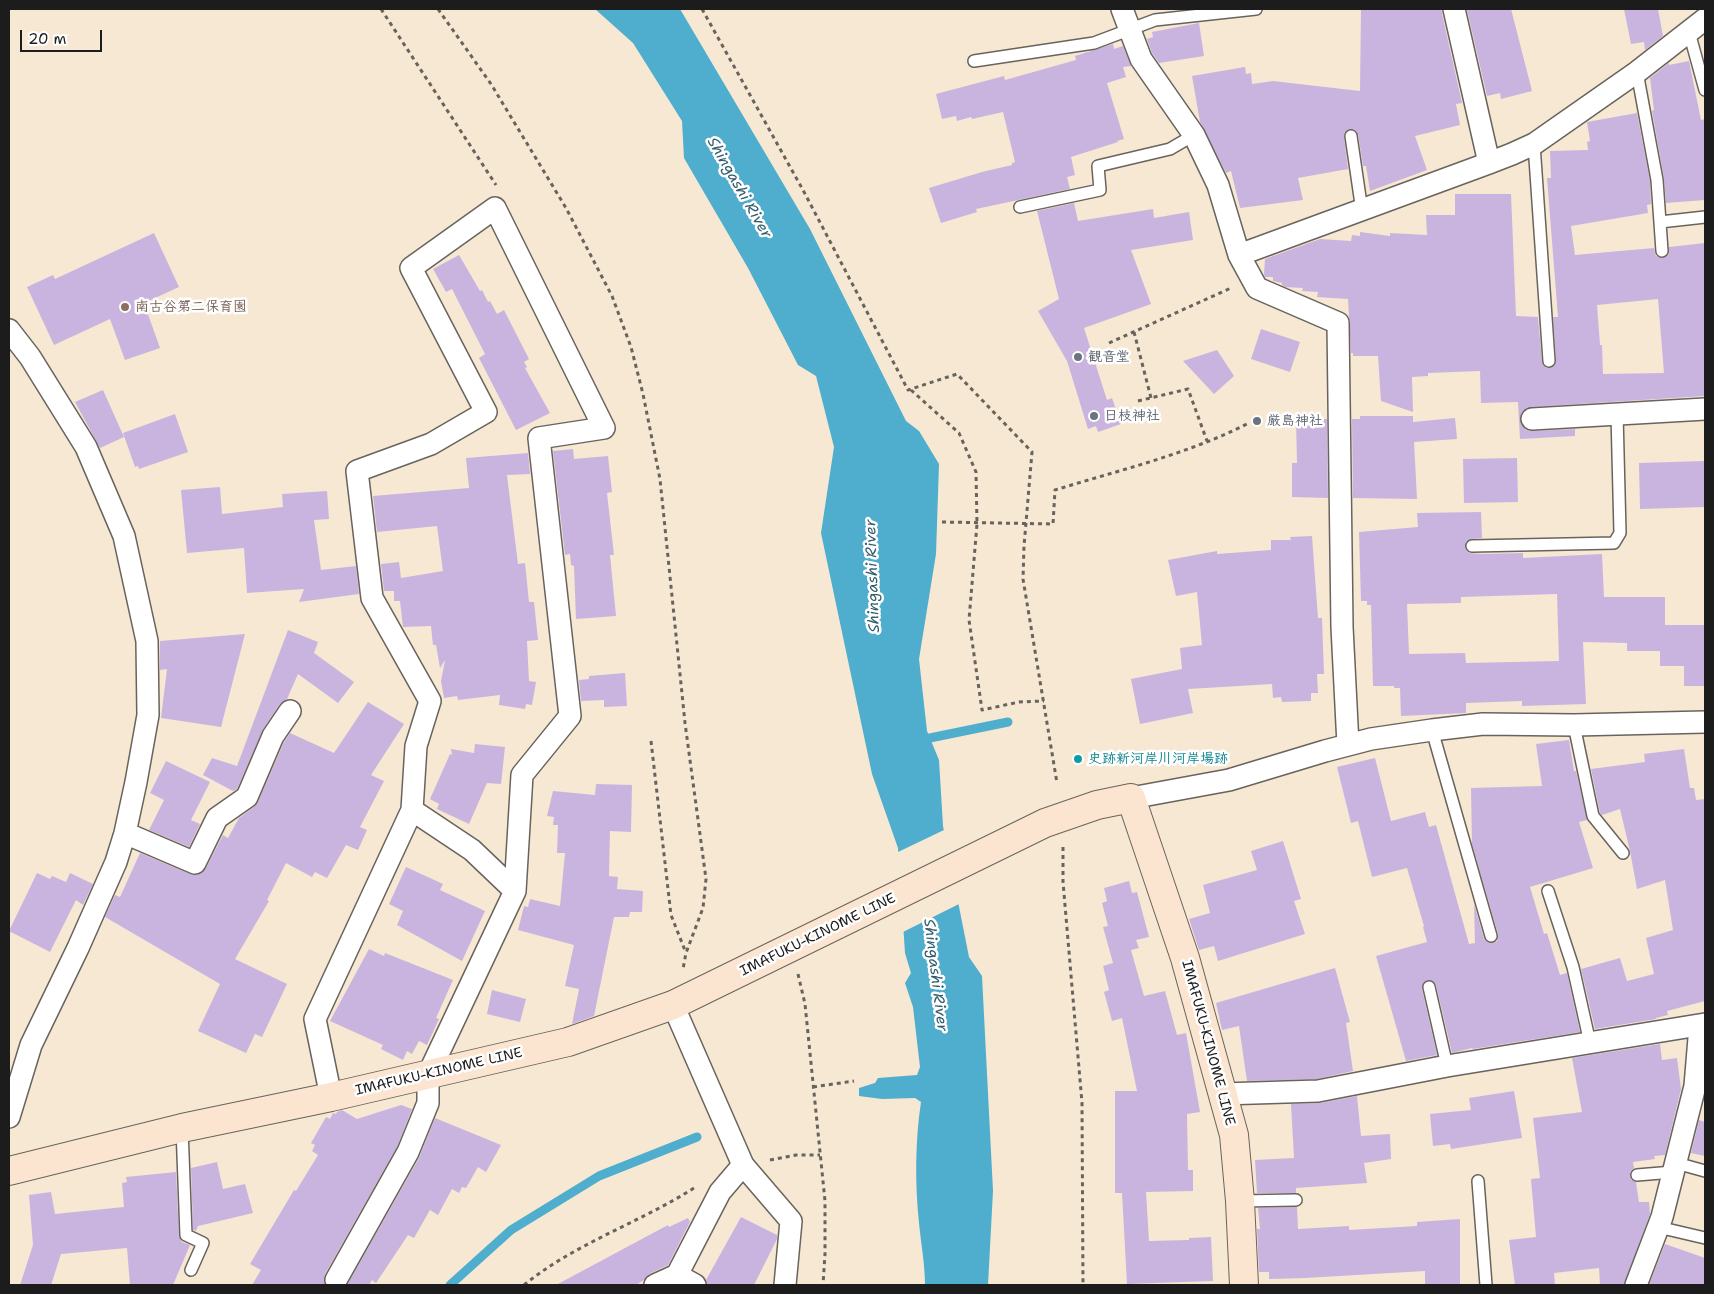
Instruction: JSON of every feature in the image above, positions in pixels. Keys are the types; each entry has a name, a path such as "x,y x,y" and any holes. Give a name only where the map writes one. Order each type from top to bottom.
{"main road":[{"name":"IMAFUKU-KINOME LINE","path":"9,1171 182,1128 331,1098 568,1042 673,1005 1045,823 1097,805 1132,798 1185,958 1234,1135 1240,1201 1244,1285"}],"street":[{"path":"1122,9 1141,59 1194,135 1218,185 1240,256 1257,288 1338,323 1342,627 1348,745"},
{"path":"1454,9 1489,163"},
{"path":"1240,256 1489,163 1534,144 1637,72 1700,20"},
{"path":"331,1098 315,1019 412,810 416,746 430,701 372,598 358,471 431,444 486,412 411,268 495,208 604,428 539,438 570,716 522,775 515,891 428,1075 428,1103 408,1152 336,1280"},
{"path":"9,330 30,357 86,447 124,536 147,641 148,715 125,833 116,862 78,948 31,1045 9,1117"},
{"path":"1532,419 1705,409"},
{"path":"125,833 194,863 217,818 247,798 273,736 290,711"},
{"path":"1132,798 1229,780 1348,745 1432,730 1483,724 1705,723"},
{"path":"412,810 472,850 515,891"},
{"path":"673,1005 743,1165 791,1221 785,1285"},
{"path":"1222,1094 1318,1091 1447,1066 1703,1025 1696,1086 1658,1227 1636,1285"},
{"path":"655,1285 686,1280 720,1192 743,1165"}],"lane":[{"path":"974,61 1094,43 1155,20 1256,9"},
{"path":"1700,20 1705,90"},
{"path":"1637,72 1657,180 1662,251"},
{"path":"1020,207 1100,190 1098,166 1170,150 1194,135"},
{"path":"1351,136 1362,211"},
{"path":"1534,144 1549,361"},
{"path":"1660,222 1705,217"},
{"path":"1472,546 1614,543 1620,533 1617,414"},
{"path":"1574,725 1592,816 1623,853"},
{"path":"1432,730 1491,936"},
{"path":"1548,891 1573,967 1590,1043"},
{"path":"1429,987 1447,1066"},
{"path":"182,1128 186,1236 203,1242 191,1270"},
{"path":"1637,1175 1674,1167 1705,1171"},
{"path":"1478,1181 1486,1285"},
{"path":"1240,1201 1296,1200"},
{"path":"1658,1227 1705,1238"}],"path":[{"path":"381,9 496,184 495,208"},
{"path":"438,9 491,84 566,208 612,296 631,348 643,394 660,478 685,723 706,879 703,908 686,954 671,915 651,741"},
{"path":"702,9 812,207 908,390 911,390 959,433 976,472 977,524 968,620 982,710 1019,702 1044,701"},
{"path":"1109,343 1252,279"},
{"path":"1134,332 1151,398"},
{"path":"911,390 957,374 1032,452 1023,579 1057,783"},
{"path":"1138,401 1188,389 1207,440"},
{"path":"942,522 1053,524 1055,490 1169,456 1249,423"},
{"path":"1063,848 1063,882 1082,1104 1083,1285"},
{"path":"798,974 804,1004 814,1087 825,1201 823,1285"},
{"path":"814,1087 854,1081"},
{"path":"768,1160 796,1155 820,1155"},
{"path":"524,1285 543,1269 671,1202 714,1175 729,1182"}],"water":[{"name":"Shingashi River","path":"595,9 680,9 810,229 906,421 919,431 939,464 936,554 919,659 927,731 939,760 943,826 969,957 982,976 993,1191 988,1285 925,1285 916,1178 921,1102 915,1098 882,1099 859,1096 859,1088 875,1083 878,1078 917,1075 920,1067 913,1007 905,983 911,973 905,953 898,848 872,774 821,533 834,447 816,376 798,365 748,268 684,158 682,121 633,43"}],"pier":[{"path":"946,829 961,903 901,933 896,853"}],"building":[{"path":"1361,9 1441,9 1462,103 1456,104 1460,125 1415,136 1427,170 1370,191 1366,166 1363,166 1358,134 1354,129 1349,129 1344,133 1348,169 1298,178 1303,200 1240,208 1231,171 1226,173 1200,122 1192,76 1245,67 1246,74 1251,73 1252,84 1273,81 1360,91"},
{"path":"1511,9 1532,91 1501,99 1500,93 1487,96 1467,10"},
{"path":"1624,9 1658,9 1663,36 1645,50 1644,42 1631,44"},
{"path":"1199,23 1204,56 1159,63 1152,53 1147,39 1153,37 1152,32"},
{"path":"1113,44 1114,49 1123,46 1131,66 1123,67 1126,77 1107,83 1124,139 1071,157 1075,175 1067,177 1070,189 976,209 977,212 941,223 929,188 1012,165 1015,162 1003,112 957,121 956,116 942,119 936,94 1004,76 1005,80 1076,60 1075,56"},
{"path":"1689,61 1701,120 1705,119 1705,200 1666,203 1664,179 1652,111 1654,110 1650,78 1669,63 1669,65"},
{"path":"1637,113 1650,181 1651,204 1647,205 1648,213 1571,226 1575,255 1654,248 1656,256 1663,258 1668,255 1669,247 1705,243 1705,396 1531,407 1525,409 1521,414 1521,425 1526,430 1575,429 1575,436 1520,439 1518,402 1481,403 1480,371 1428,373 1428,376 1412,377 1413,412 1381,401 1378,356 1353,356 1353,353 1351,353 1348,299 1317,297 1318,292 1302,291 1303,288 1285,287 1282,283 1273,281 1273,277 1265,277 1265,259 1320,239 1351,241 1352,235 1360,236 1360,232 1390,236 1390,233 1427,235 1426,215 1455,215 1455,194 1511,194 1516,316 1538,317 1542,362 1546,368 1553,367 1556,360 1553,317 1558,317 1547,178 1551,178 1550,151 1588,150 1587,142 1590,141 1587,122","holes":["1658,299 1664,373 1603,374 1602,345 1600,345 1597,305"]},
{"path":"1074,203 1078,221 1153,209 1154,218 1189,212 1193,240 1131,250 1151,304 1084,328 1107,400 1112,398 1121,424 1098,432 1096,426 1088,429 1067,361 1038,311 1059,299 1037,211"},
{"path":"154,233 179,287 144,303 160,348 125,360 110,319 54,345 27,287 53,275 55,279"},
{"path":"459,255 480,291 482,290 497,314 504,310 529,359 524,362 527,367 525,368 550,413 516,430 479,358 485,354 452,289 446,292 433,269"},
{"path":"1261,329 1300,342 1290,372 1251,359"},
{"path":"1217,350 1234,376 1214,394 1183,361"},
{"path":"103,390 124,437 100,448 75,402"},
{"path":"175,414 188,452 139,469 138,466 135,467 123,433"},
{"path":"1360,416 1413,416 1413,422 1455,418 1457,439 1414,442 1417,499 1353,498 1352,419 1360,419"},
{"path":"1296,419 1327,419 1328,498 1292,497 1292,463 1297,463"},
{"path":"573,449 574,459 608,456 612,492 607,493 614,555 610,555 616,616 576,619 574,566 571,565 570,554 565,555 553,451"},
{"path":"528,453 530,474 507,475 518,564 525,563 529,602 534,602 538,640 527,641 529,681 536,682 532,705 526,704 525,709 499,705 500,695 458,700 457,696 444,698 441,681 445,660 440,668 436,645 433,645 431,626 403,627 400,601 394,601 394,591 384,591 381,564 399,562 401,578 443,571 437,526 377,532 373,496 469,488 466,458"},
{"path":"1517,458 1518,502 1464,503 1463,459"},
{"path":"1705,461 1705,507 1640,509 1639,463"},
{"path":"220,487 222,514 283,507 282,494 327,491 329,519 314,520 321,570 356,566 359,594 299,602 304,589 247,593 244,548 187,553 181,490"},
{"path":"1481,512 1482,538 1471,539 1466,542 1465,549 1469,553 1523,553 1523,558 1602,554 1604,597 1665,597 1665,625 1705,625 1705,686 1684,686 1684,666 1660,666 1660,651 1627,651 1627,643 1583,642 1586,704 1522,706 1522,701 1466,703 1466,713 1401,716 1400,688 1394,688 1394,686 1373,686 1371,605 1367,605 1367,601 1361,601 1359,532 1418,527 1417,513","holes":["1557,594 1559,661 1466,663 1465,653 1409,654 1407,604 1461,603 1461,597"]},
{"path":"1312,536 1318,618 1322,618 1324,674 1317,674 1318,693 1311,693 1311,701 1282,702 1281,697 1273,698 1272,684 1188,689 1193,713 1140,724 1131,679 1182,669 1180,648 1202,645 1197,592 1176,596 1168,560 1217,551 1217,554 1271,550 1271,540 1291,540 1290,537"},
{"path":"288,630 318,642 314,653 354,682 338,703 298,674 287,699 280,704 263,729 237,789 233,791 203,775 212,758 237,766"},
{"path":"245,634 221,727 161,718 167,669 160,670 160,641"},
{"path":"625,673 627,706 604,707 604,700 581,701 579,680 589,679 589,676"},
{"path":"368,702 404,724 371,775 384,781 360,827 367,830 358,850 346,845 327,878 315,872 312,877 286,863 267,900 269,901 235,959 287,984 262,1037 255,1034 246,1053 198,1031 220,984 105,917 115,895 120,897 140,853 190,874 202,873 223,835 228,838 239,818 258,802 284,742 290,733 334,753"},
{"path":"1569,740 1574,771 1576,771 1587,820 1579,822 1593,868 1530,887 1544,934 1547,933 1560,975 1567,973 1580,1032 1472,1048 1452,1053 1436,985 1428,980 1424,982 1422,989 1437,1055 1406,1061 1376,956 1427,942 1424,926 1407,868 1372,877 1358,821 1351,823 1337,767 1375,758 1391,821 1425,812 1429,827 1436,825 1469,944 1475,943 1474,904 1484,939 1489,943 1493,943 1497,941 1498,934 1472,844 1471,788 1542,786 1536,744"},
{"path":"475,744 505,747 501,784 487,783 469,824 437,809 439,804 430,799 450,754 452,755 451,749 474,753"},
{"path":"1684,749 1690,788 1694,788 1696,800 1705,799 1705,1001 1667,1011 1668,1015 1656,1019 1595,1029 1581,969 1620,958 1627,981 1654,974 1646,938 1673,930 1665,880 1637,889 1620,809 1602,815 1600,813 1591,769 1645,762 1644,754"},
{"path":"166,761 210,782 191,820 200,824 189,847 149,830 164,800 150,793"},
{"path":"596,784 632,785 631,832 610,831 609,876 618,877 617,889 643,891 642,912 630,912 629,917 614,917 594,1016 572,1024 579,989 565,986 574,945 518,930 524,906 528,907 530,899 560,906 565,853 557,853 558,825 553,825 554,817 547,816 553,791 595,795"},
{"path":"1283,841 1301,899 1294,901 1305,934 1218,961 1214,946 1199,950 1189,919 1210,913 1203,885 1257,870 1251,851"},
{"path":"406,867 443,884 440,890 485,911 462,961 397,925 403,911 389,904"},
{"path":"37,873 50,879 52,876 66,882 70,873 93,884 83,905 76,900 50,952 9,931"},
{"path":"1129,881 1132,893 1137,892 1149,937 1136,940 1139,948 1131,950 1144,996 1165,991 1177,1035 1186,1033 1200,1112 1187,1114 1188,1170 1193,1170 1193,1191 1146,1192 1149,1241 1189,1240 1189,1238 1211,1237 1213,1281 1127,1284 1122,1193 1115,1193 1115,1091 1137,1091 1122,1018 1112,1021 1104,992 1109,990 1103,966 1113,963 1103,927 1108,926 1102,903 1107,901 1104,888"},
{"path":"369,949 384,956 385,953 453,980 436,1018 439,1019 427,1045 419,1041 412,1054 407,1051 403,1060 381,1049 383,1045 330,1021"},
{"path":"1335,968 1350,1022 1346,1023 1353,1071 1317,1079 1247,1081 1239,1026 1222,1030 1216,1003"},
{"path":"492,990 526,999 520,1022 487,1014"},
{"path":"1660,1044 1662,1060 1677,1058 1681,1089 1665,1155 1654,1156 1655,1159 1633,1162 1634,1168 1630,1172 1631,1179 1636,1182 1639,1202 1649,1202 1650,1214 1624,1285 1600,1285 1599,1268 1554,1273 1555,1285 1515,1285 1509,1240 1536,1237 1531,1179 1540,1178 1533,1118 1582,1112 1572,1058"},
{"path":"1514,1091 1522,1138 1451,1149 1450,1144 1433,1146 1430,1114 1471,1110 1469,1098"},
{"path":"1357,1096 1361,1136 1390,1134 1391,1159 1364,1163 1367,1183 1296,1188 1296,1193 1257,1193 1255,1160 1294,1158 1291,1104 1320,1103"},
{"path":"401,1105 412,1109 397,1147 325,1274 325,1285 252,1285 261,1270 250,1264 294,1190 296,1191 318,1155 312,1151 315,1145 311,1143 326,1117 330,1119 333,1113 336,1114 342,1110 357,1119"},
{"path":"435,1118 501,1145 486,1172 478,1167 466,1188 462,1187 459,1193 452,1189 438,1215 430,1210 414,1238 408,1235 376,1283 372,1280 369,1285 347,1285 419,1158"},
{"path":"1699,1120 1705,1122 1705,1156 1691,1153"},
{"path":"217,1162 223,1189 245,1184 253,1213 198,1226 196,1231 193,1230 191,1168"},
{"path":"176,1172 179,1236 182,1242 190,1245 173,1285 130,1285 127,1248 61,1254 51,1285 20,1285 33,1245 29,1195 51,1192 55,1214 124,1207 122,1183 127,1182 126,1177"},
{"path":"1297,1207 1298,1229 1349,1226 1349,1230 1417,1226 1417,1222 1460,1219 1460,1285 1425,1285 1425,1271 1269,1279 1269,1272 1259,1272 1257,1229 1260,1229 1258,1208"},
{"path":"741,1217 777,1235 777,1239 754,1285 707,1285 706,1280"},
{"path":"688,1218 690,1222 668,1265 649,1274 636,1285 556,1285 668,1225 669,1227"},
{"path":"1665,1244 1705,1258 1705,1285 1649,1285"}],"waterway":[{"path":"920,740 1008,722"},
{"path":"450,1285 511,1230 599,1176 697,1137"}],"place":[{"name":"南古谷第二保育園","path":"125,307"},
{"name":"観音堂","path":"1078,357"},
{"name":"日枝神社","path":"1094,416"},
{"name":"厳島神社","path":"1257,421"},
{"name":"史跡新河岸川河岸場跡","path":"1078,759"}]}
